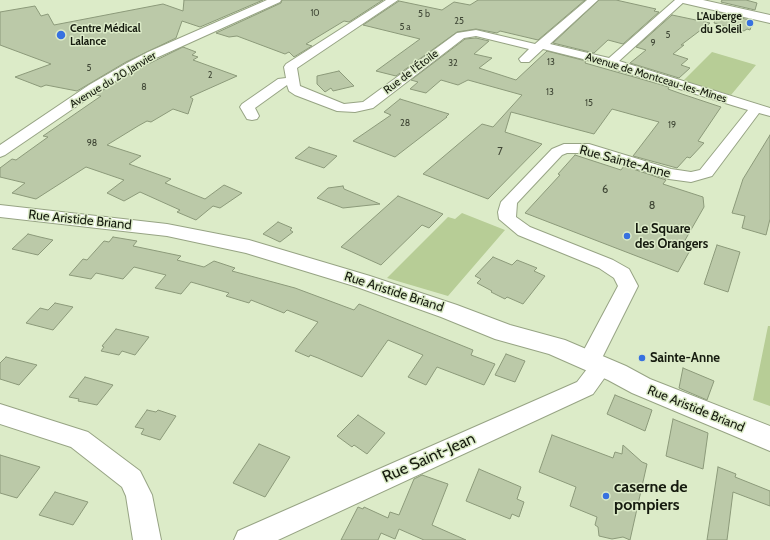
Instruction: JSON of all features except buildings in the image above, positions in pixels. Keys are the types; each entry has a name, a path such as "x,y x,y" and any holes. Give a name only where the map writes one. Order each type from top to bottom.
{"main road":[{"path":"687,0 770,19"},
{"name":"Rue Aristide Briand","path":"0,211 167,230 249,247 362,281 449,311 504,333 556,347 595,363 641,386 770,439"}],"street":[{"name":"Avenue du 20 Janvier","path":"0,152 94,88 131,66 152,55 276,0"},
{"path":"252,116 247,107 283,82 292,80 290,67 393,0"},
{"path":"525,59 593,0"},
{"path":"611,62 681,0"},
{"name":"Rue de l'Étoile","path":"292,80 294,88 300,92 342,108 355,108 368,105 461,35 476,33 540,47"},
{"name":"Avenue de Montceau-les-Mines","path":"540,47 611,62 618,66 763,110"},
{"name":"Rue Sainte-Anne","path":"595,363 628,286 622,274 606,264 524,231 508,219 507,212 509,202 557,152 564,149 588,149 669,174 691,177 706,173 763,110"},
{"name":"Rue Saint-Jean","path":"248,540 585,388 595,363"},
{"path":"0,414 79,439 131,479 139,495 147,540"}],"green space":[{"path":"712,52 756,65 731,95 683,81"},
{"path":"462,213 505,230 448,296 387,278 448,217 455,219"},
{"path":"768,326 770,326 770,406 753,400"}],"place":[{"name":"L'Auberge du Soleil","path":"750,23"},
{"name":"Centre Médical Lalance","path":"61,35"},
{"name":"Le Square des Orangers","path":"627,236"},
{"name":"Sainte-Anne","path":"642,358"},
{"name":"caserne de pompiers","path":"606,496"}]}
